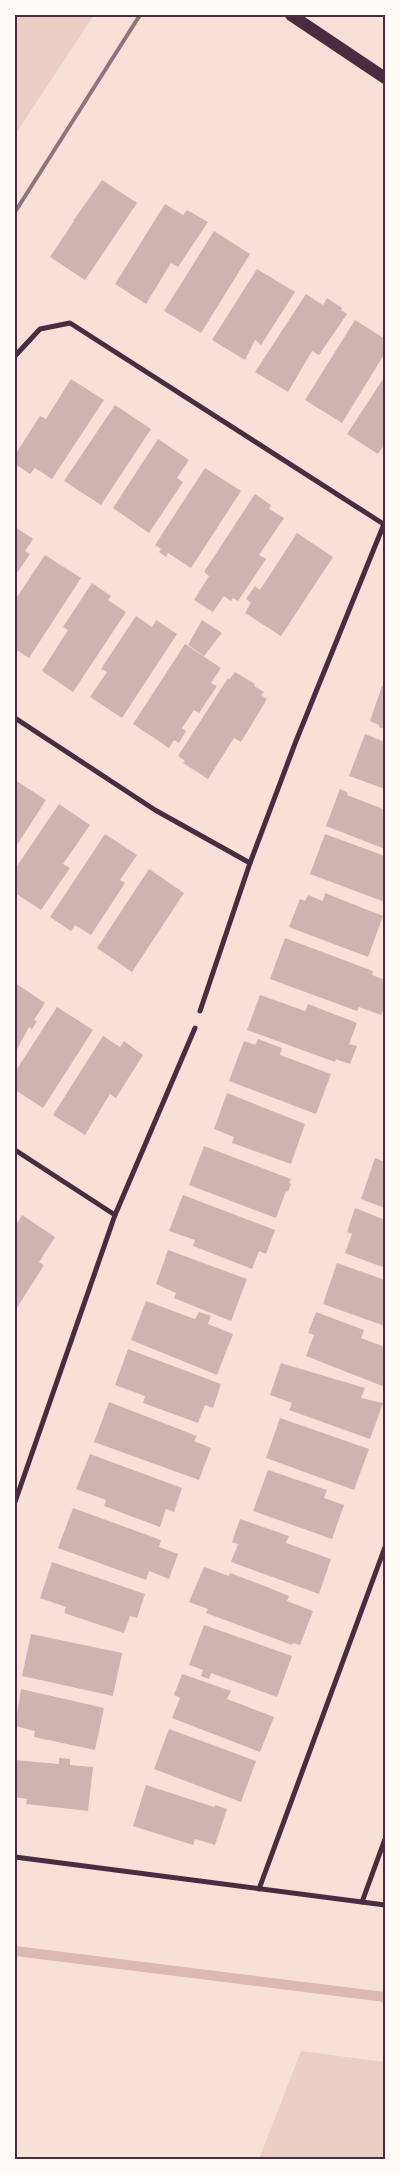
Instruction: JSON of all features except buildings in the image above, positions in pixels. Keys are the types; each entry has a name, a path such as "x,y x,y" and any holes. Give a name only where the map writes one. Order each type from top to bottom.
{"main road":[{"path":"291,15 385,78"}],"street":[{"path":"15,356 40,329 70,323 384,524 296,741 250,863 200,1011"},
{"path":"15,718 155,810 250,863"},
{"path":"15,1502 115,1215 195,1028"},
{"path":"15,1150 115,1215"},
{"path":"259,1889 385,1547"},
{"path":"362,1902 385,1839"},
{"path":"15,1857 385,1904"}],"shaded area":[{"path":"15,15 94,15 15,135"},
{"path":"301,2051 385,2062 385,2159 259,2159"}],"waterway":[{"path":"15,1951 385,1997"}],"railway":[{"path":"15,212 140,15"}]}
